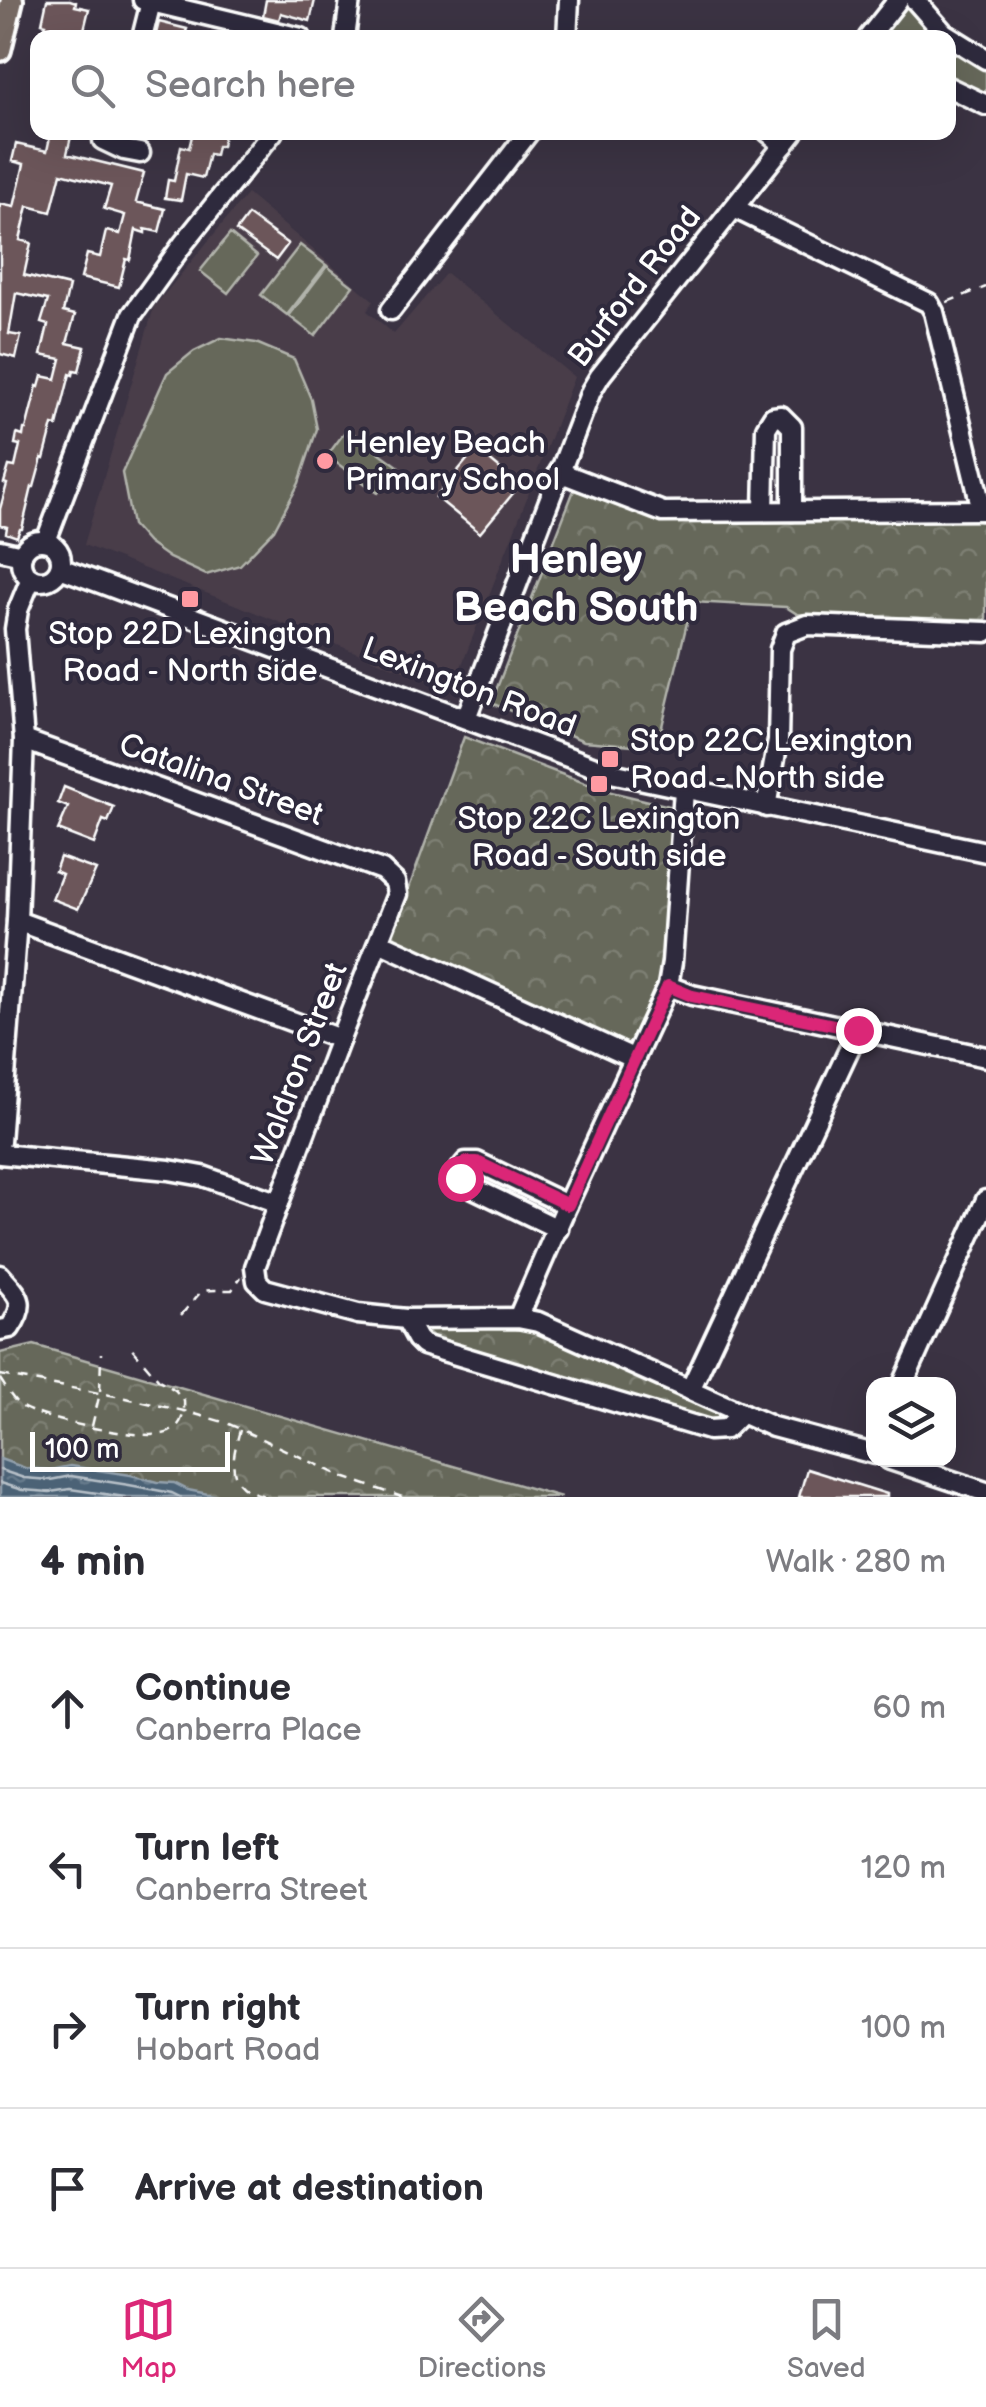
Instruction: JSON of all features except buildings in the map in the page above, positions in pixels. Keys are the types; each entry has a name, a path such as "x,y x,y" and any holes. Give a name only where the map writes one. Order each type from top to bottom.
{"main road":[{"path":"0,50 12,0"}],"street":[{"path":"346,30 350,0"},
{"path":"567,30 569,0"},
{"path":"874,30 898,0"},
{"path":"914,0 941,30"},
{"path":"143,30 147,1 268,30"},
{"path":"956,40 986,59"},
{"path":"956,91 986,105"},
{"path":"103,140 140,154"},
{"path":"46,541 132,314 267,140"},
{"path":"391,310 523,140"},
{"name":"Burford Road","path":"466,718 591,392 788,140"},
{"path":"559,472 662,512 984,510 929,304 734,208"},
{"path":"764,511 766,428 772,418 781,416 792,427 792,511"},
{"path":"46,541 60,554 60,568 45,580 31,578 23,569 22,555 31,544 46,541"},
{"path":"0,550 22,555"},
{"name":"Lexington Road","path":"60,568 611,773 986,852"},
{"path":"0,1142 17,921 9,884 24,740 15,629 31,578"},
{"path":"766,806 778,741 780,649 786,632 807,625 986,632"},
{"name":"Catalina Street","path":"24,740 382,870 395,882"},
{"path":"518,1318 668,986 684,790"},
{"name":"Waldron Street","path":"255,1270 397,894 395,882"},
{"path":"17,921 340,1040"},
{"path":"378,942 635,1059"},
{"path":"668,986 692,996 986,1057"},
{"path":"690,1390 858,1030"},
{"path":"0,1154 169,1170 203,1176 278,1203"},
{"path":"558,1230 466,1185 460,1178 460,1168 466,1162 477,1162 568,1205"},
{"path":"906,1377 986,1200"},
{"path":"255,1270 260,1285 272,1293 358,1314 406,1319 518,1318 538,1322 773,1427 866,1451"},
{"path":"0,1275 20,1304 10,1328 0,1330"},
{"path":"406,1319 423,1344 708,1430 726,1429 742,1413"},
{"path":"914,1467 986,1492"}],"path":[{"path":"932,308 986,287"},
{"path":"181,1314 204,1290 229,1290 242,1274 255,1270"},
{"path":"0,1377 14,1400 24,1408 116,1432 164,1434 183,1418 185,1406 181,1395 159,1380 130,1346"},
{"path":"91,1427 100,1393 101,1353"},
{"path":"0,1377 184,1410 240,1428 346,1478 402,1497"},
{"path":"240,1428 233,1473 248,1490 270,1497"}],"shaded area":[{"name":"Henley Beach Primary School","path":"247,194 374,301 367,311 394,334 446,273 574,377 452,690 84,545 154,307"}],"green space":[{"path":"904,5 934,30 884,30"},
{"path":"956,48 986,69 986,100 956,85"},
{"path":"230,234 257,256 228,293 200,271"},
{"path":"300,245 326,265 287,315 261,295"},
{"path":"327,266 353,286 315,336 289,316"},
{"path":"221,338 256,343 294,359 311,399 317,429 299,483 274,530 240,565 206,575 169,558 132,525 122,473 167,373 194,351"},
{"path":"347,429 398,466 378,493 327,456"},
{"path":"574,490 664,518 986,518 986,620 797,614 786,607 692,602 657,747 584,741 491,703"},
{"path":"464,737 603,790 678,808 665,974 631,1049 390,940"},
{"path":"523,1324 726,1411 724,1419 712,1421 436,1339 428,1332 429,1326"},
{"path":"34,1345 561,1497 0,1497 0,1353"}],"water":[{"path":"0,1459 25,1468 50,1470 70,1466 131,1475 223,1497 0,1497"}],"place":[{"name":"Henley Beach Primary School","path":"325,461"},
{"name":"Stop 22D Lexington Road - North side","path":"190,599"},
{"name":"Stop 22C Lexington Road - North side","path":"610,759"},
{"name":"Stop 22C Lexington Road - South side","path":"599,784"}],"district":[{"name":"Henley Beach South","path":"576,584"}],"route":[{"path":"460,1178 460,1168 466,1162 477,1162 568,1205 668,986 692,996 858,1030"}]}
